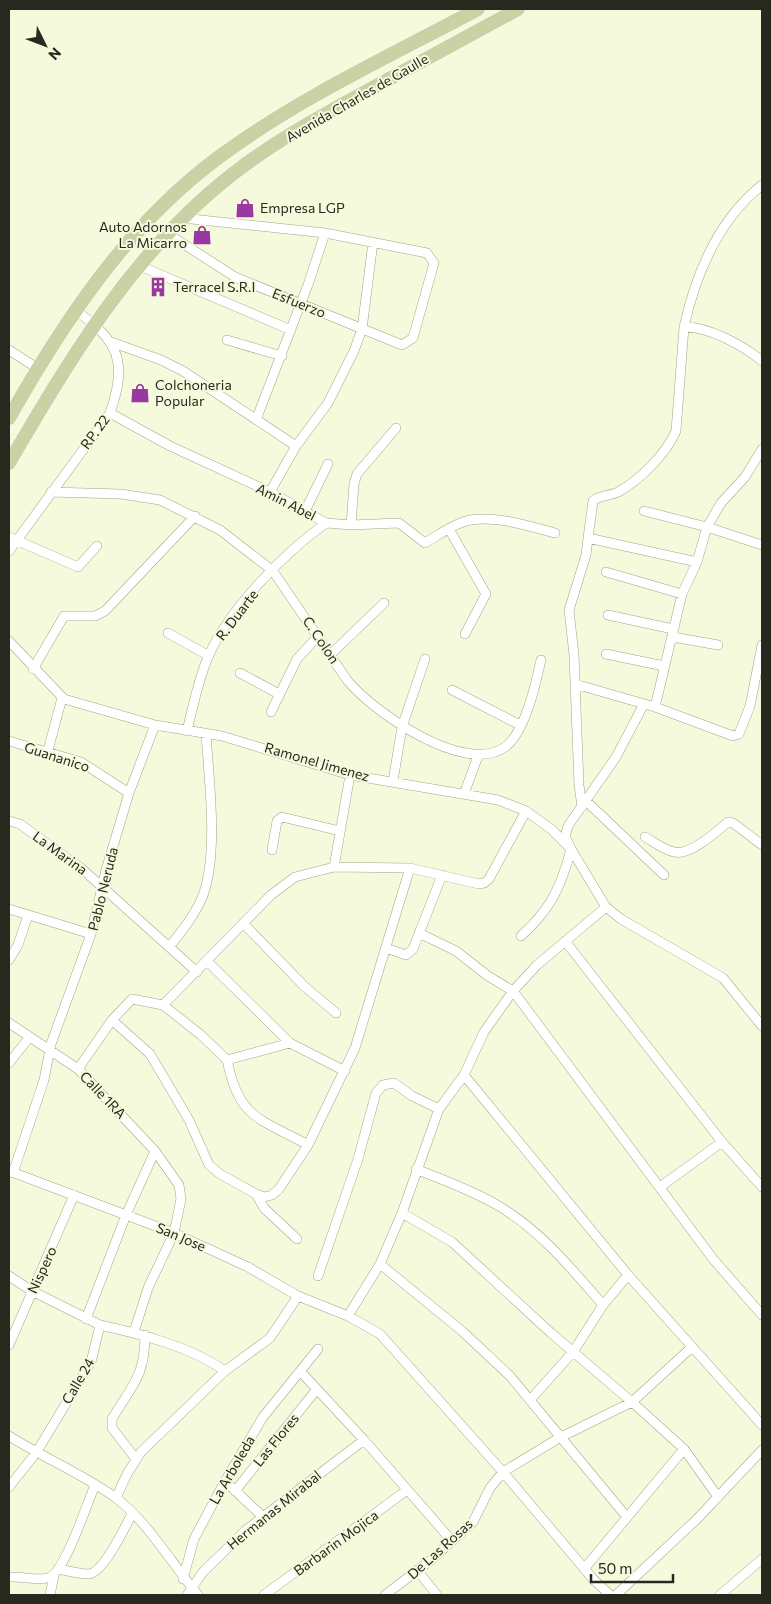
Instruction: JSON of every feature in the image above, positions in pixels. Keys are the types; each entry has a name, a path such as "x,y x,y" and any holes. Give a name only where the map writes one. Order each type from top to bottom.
{"main road":[{"name":"Avenida Charles de Gaulle","path":"9,418 37,368 99,278 163,205 218,158 298,106 478,9"},
{"name":"Avenida Charles de Gaulle","path":"9,463 94,323 182,218 234,173 311,122 518,9"}],"street":[{"path":"664,875 584,804 578,785 575,684 569,610 586,555 592,501 619,492 652,465 666,451 672,441 676,431 684,327 691,294 722,229 738,206 762,185"},
{"path":"182,218 325,233 373,242 362,329 340,382 296,446 270,492"},
{"path":"256,420 282,356 325,233"},
{"name":"Esfuerzo","path":"168,234 235,277 402,345 413,338 433,260 427,253 373,242"},
{"path":"140,266 291,330"},
{"name":"RP. 22","path":"9,551 12,539 52,492 110,413 120,379 120,366 111,342 94,323 76,310"},
{"path":"684,327 716,334 744,348 762,361"},
{"path":"227,340 282,356"},
{"path":"111,342 173,365 296,446"},
{"path":"9,350 37,368"},
{"name":"Amin Abel","path":"110,413 170,446 270,492 326,523 351,525 399,523 425,543 449,529 473,520 515,522 555,533"},
{"path":"351,525 356,476 396,428"},
{"path":"655,707 682,594 697,562 707,527 721,503 745,477 762,449"},
{"path":"306,511 328,464"},
{"name":"C. Colon","path":"52,492 120,494 160,500 195,516 240,544 273,571 350,684 370,704 402,727 458,751 478,756"},
{"path":"644,511 707,527 762,545"},
{"path":"33,669 64,616 98,616 105,612 195,516"},
{"name":"R. Duarte","path":"186,731 196,691 209,656 227,623 299,542 326,523"},
{"path":"449,529 486,594 465,634"},
{"path":"588,538 697,562"},
{"path":"12,539 78,567 97,546"},
{"path":"606,572 682,594"},
{"path":"330,654 384,603"},
{"path":"608,615 718,645"},
{"path":"168,633 209,656"},
{"path":"271,712 296,659 318,636"},
{"name":"Ramonel Jimenez","path":"9,641 62,698 155,725 262,746 350,774 498,800 526,811 551,829 571,848 606,907"},
{"path":"575,684 655,707 733,736 739,734 750,706 762,645"},
{"path":"606,654 664,666"},
{"path":"393,781 402,727 425,659"},
{"path":"464,794 478,756 493,754 506,747 520,725 533,698 540,660"},
{"path":"240,673 279,694"},
{"path":"452,690 520,725"},
{"path":"47,754 62,698"},
{"path":"521,936 548,909 558,892 571,848 565,836 568,826 616,757 644,704"},
{"name":"Pablo Neruda","path":"11,1172 44,1080 51,1044 91,934 130,793 155,725"},
{"path":"170,946 199,904 208,871 210,826 206,734"},
{"name":"Guananico","path":"9,741 47,754 81,762 130,793"},
{"path":"334,867 350,774"},
{"path":"163,1005 270,895 295,877 334,867 410,868 479,884 484,883 489,879 526,811"},
{"path":"272,850 277,822 282,817 340,831"},
{"name":"La Marina","path":"9,821 20,824 38,836 103,886 197,972"},
{"path":"645,837 674,852 685,852 695,848 728,822 733,822 762,844"},
{"path":"112,1020 150,1054 189,1120 209,1165 220,1174 256,1194 264,1197 272,1195 279,1189 308,1145 363,1027 410,868"},
{"path":"386,948 409,953 419,933 442,874"},
{"path":"348,1316 380,1264 402,1213 416,1168 439,1109 464,1075 484,1032 513,991 537,965 606,907 621,919 723,978 762,1026"},
{"path":"9,909 91,934"},
{"path":"9,960 18,945 28,915"},
{"path":"243,924 304,986 336,1013"},
{"path":"419,933 456,951 488,976 513,991 713,1259 762,1315"},
{"path":"565,941 722,1142 762,1187"},
{"path":"207,961 290,1043 344,1071"},
{"path":"78,1069 112,1020 132,999 163,1005 202,1035 227,1060 236,1093 243,1106 253,1115 308,1145"},
{"name":"Calle 1RA","path":"9,1023 78,1069 155,1151 180,1185 181,1199 174,1233 148,1288 134,1332"},
{"path":"9,1063 29,1038"},
{"path":"227,1060 290,1043"},
{"path":"464,1075 628,1275 762,1425"},
{"path":"318,1276 358,1159 376,1093 384,1085 394,1083 412,1096 439,1109"},
{"path":"660,1187 722,1142"},
{"path":"86,1319 126,1215 155,1151"},
{"path":"416,1168 490,1202 511,1215 562,1259 603,1305"},
{"name":"San Jose","path":"11,1172 174,1233 248,1267 298,1296 348,1316 380,1334 503,1472 584,1568 610,1595"},
{"path":"256,1194 264,1208 297,1239"},
{"name":"Nispero","path":"9,1345 74,1195"},
{"path":"402,1213 452,1242 573,1352 632,1402 684,1449 718,1497"},
{"path":"380,1264 462,1331 510,1376 559,1438 626,1516"},
{"path":"530,1400 573,1352 603,1305 628,1275"},
{"path":"9,1276 32,1291 86,1319 100,1325 145,1334 208,1359 225,1371"},
{"path":"116,1498 140,1452 225,1371 270,1338 298,1296"},
{"name":"Calle 24","path":"9,1487 36,1454 91,1362 100,1325"},
{"path":"136,1459 112,1428 112,1419 141,1372 145,1356 145,1334"},
{"path":"503,1472 559,1438 632,1402 692,1347"},
{"name":"La Arboleda","path":"183,1579 194,1540 225,1481 263,1417 318,1349"},
{"path":"301,1372 364,1440 452,1541"},
{"name":"Las Flores","path":"235,1491 317,1390"},
{"path":"9,1436 36,1454 116,1498 132,1514 192,1593"},
{"name":"Hermanas Mirabal","path":"192,1593 203,1572 222,1551 263,1517 364,1440"},
{"path":"584,1568 684,1449"},
{"path":"616,1595 718,1497 762,1450"},
{"name":"De Las Rosas","path":"386,1595 473,1522 490,1488 503,1472"},
{"path":"225,1481 263,1517"},
{"path":"50,1595 56,1572 94,1485"},
{"name":"Barbarin Mojica","path":"264,1595 407,1490"},
{"path":"9,1577 46,1579 56,1572 90,1574 96,1571 104,1562 132,1514"},
{"path":"720,1595 762,1559"},
{"path":"417,1570 437,1595"}],"place":[{"name":"Empresa LGP","path":"245,208"},
{"name":"Auto Adornos La Micarro","path":"202,235"},
{"name":"Terracel S.R.I","path":"158,287"},
{"name":"Colchoneria Popular","path":"140,393"}]}
